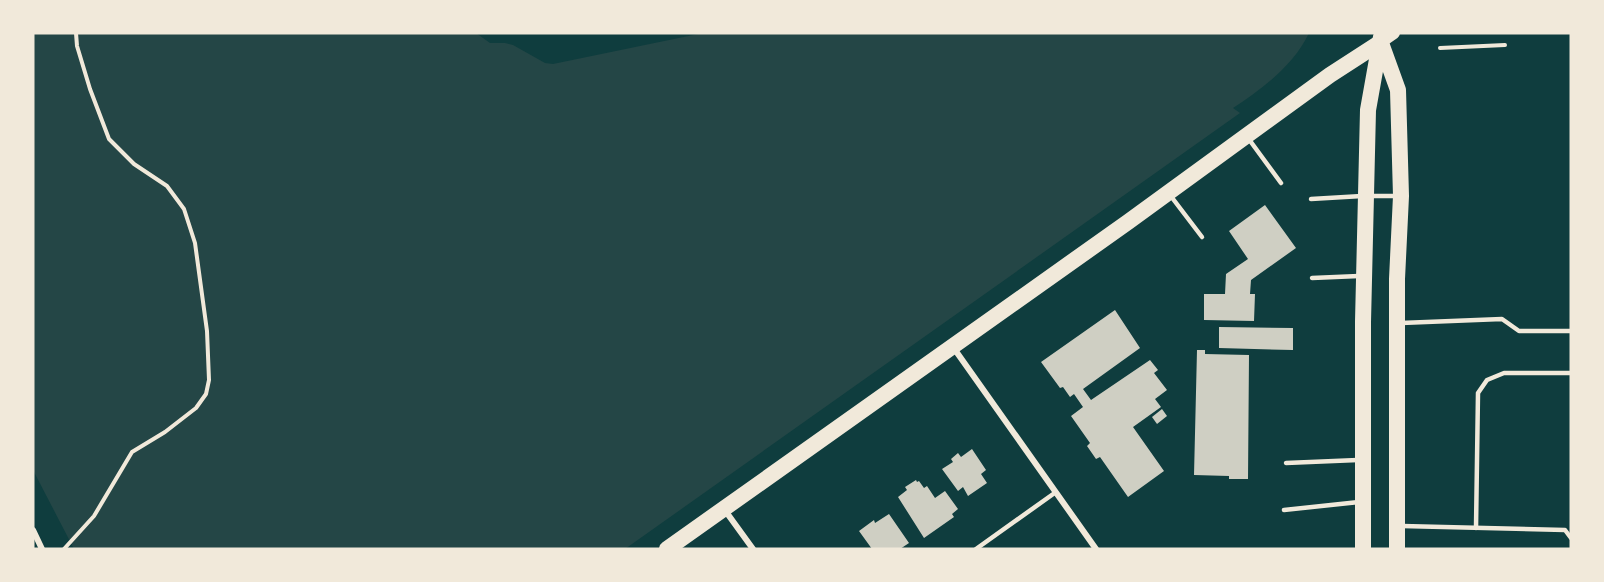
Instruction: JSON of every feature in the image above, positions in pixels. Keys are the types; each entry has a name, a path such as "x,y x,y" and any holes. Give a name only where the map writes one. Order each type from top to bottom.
{"highway":[{"path":"667,549 1385,36"},
{"path":"1363,549 1363,322 1368,110 1385,36"},
{"path":"1385,36 1398,90 1401,196 1397,279 1396,549"}],"street":[{"path":"952,346 1096,549"},
{"path":"724,509 753,549"},
{"path":"33,532 42,549"}],"lane":[{"path":"1246,136 1281,183"},
{"path":"1168,192 1202,237"},
{"path":"1311,199 1366,195 1401,196"},
{"path":"1312,278 1365,276"},
{"path":"1398,323 1502,319 1519,331 1571,331"},
{"path":"1476,528 1478,393 1487,380 1504,373 1571,373"},
{"path":"1286,463 1364,460"},
{"path":"976,549 1056,492"},
{"path":"1284,510 1363,502"},
{"path":"1396,526 1568,530 1571,538"}],"path":[{"path":"64,549 94,516 132,452 165,432 196,408 206,394 209,380 207,331 195,243 184,209 166,186 134,164 109,139 90,89 77,46 76,33"},
{"path":"1440,48 1505,45"}],"shaded area":[{"path":"33,33 476,33 490,43 513,45 545,63 553,64 703,33 1309,33 1303,45 1286,66 1255,93 1233,108 1240,113 625,549 74,549 33,470"}],"building":[{"path":"1265,205 1296,248 1251,280 1250,294 1255,294 1254,321 1204,320 1204,294 1225,294 1226,274 1248,259 1229,231"},
{"path":"1115,310 1140,348 1083,389 1091,400 1150,360 1158,370 1154,373 1167,390 1155,399 1161,407 1133,427 1164,471 1128,497 1100,457 1096,459 1087,446 1090,443 1071,416 1083,407 1074,394 1070,397 1063,387 1060,388 1041,362"},
{"path":"1219,327 1293,328 1293,350 1219,348"},
{"path":"1197,350 1205,350 1205,354 1249,355 1248,479 1194,475"},
{"path":"1162,409 1167,416 1157,424 1152,417"},
{"path":"972,449 986,470 981,474 987,483 968,496 963,487 958,491 942,469 953,462 951,459 958,453 961,457"},
{"path":"916,480 924,488 927,486 935,498 945,491 958,509 952,514 954,517 924,538 898,497 907,490 905,487"},
{"path":"889,514 909,543 900,549 872,549 859,531 874,520 875,523"}]}
